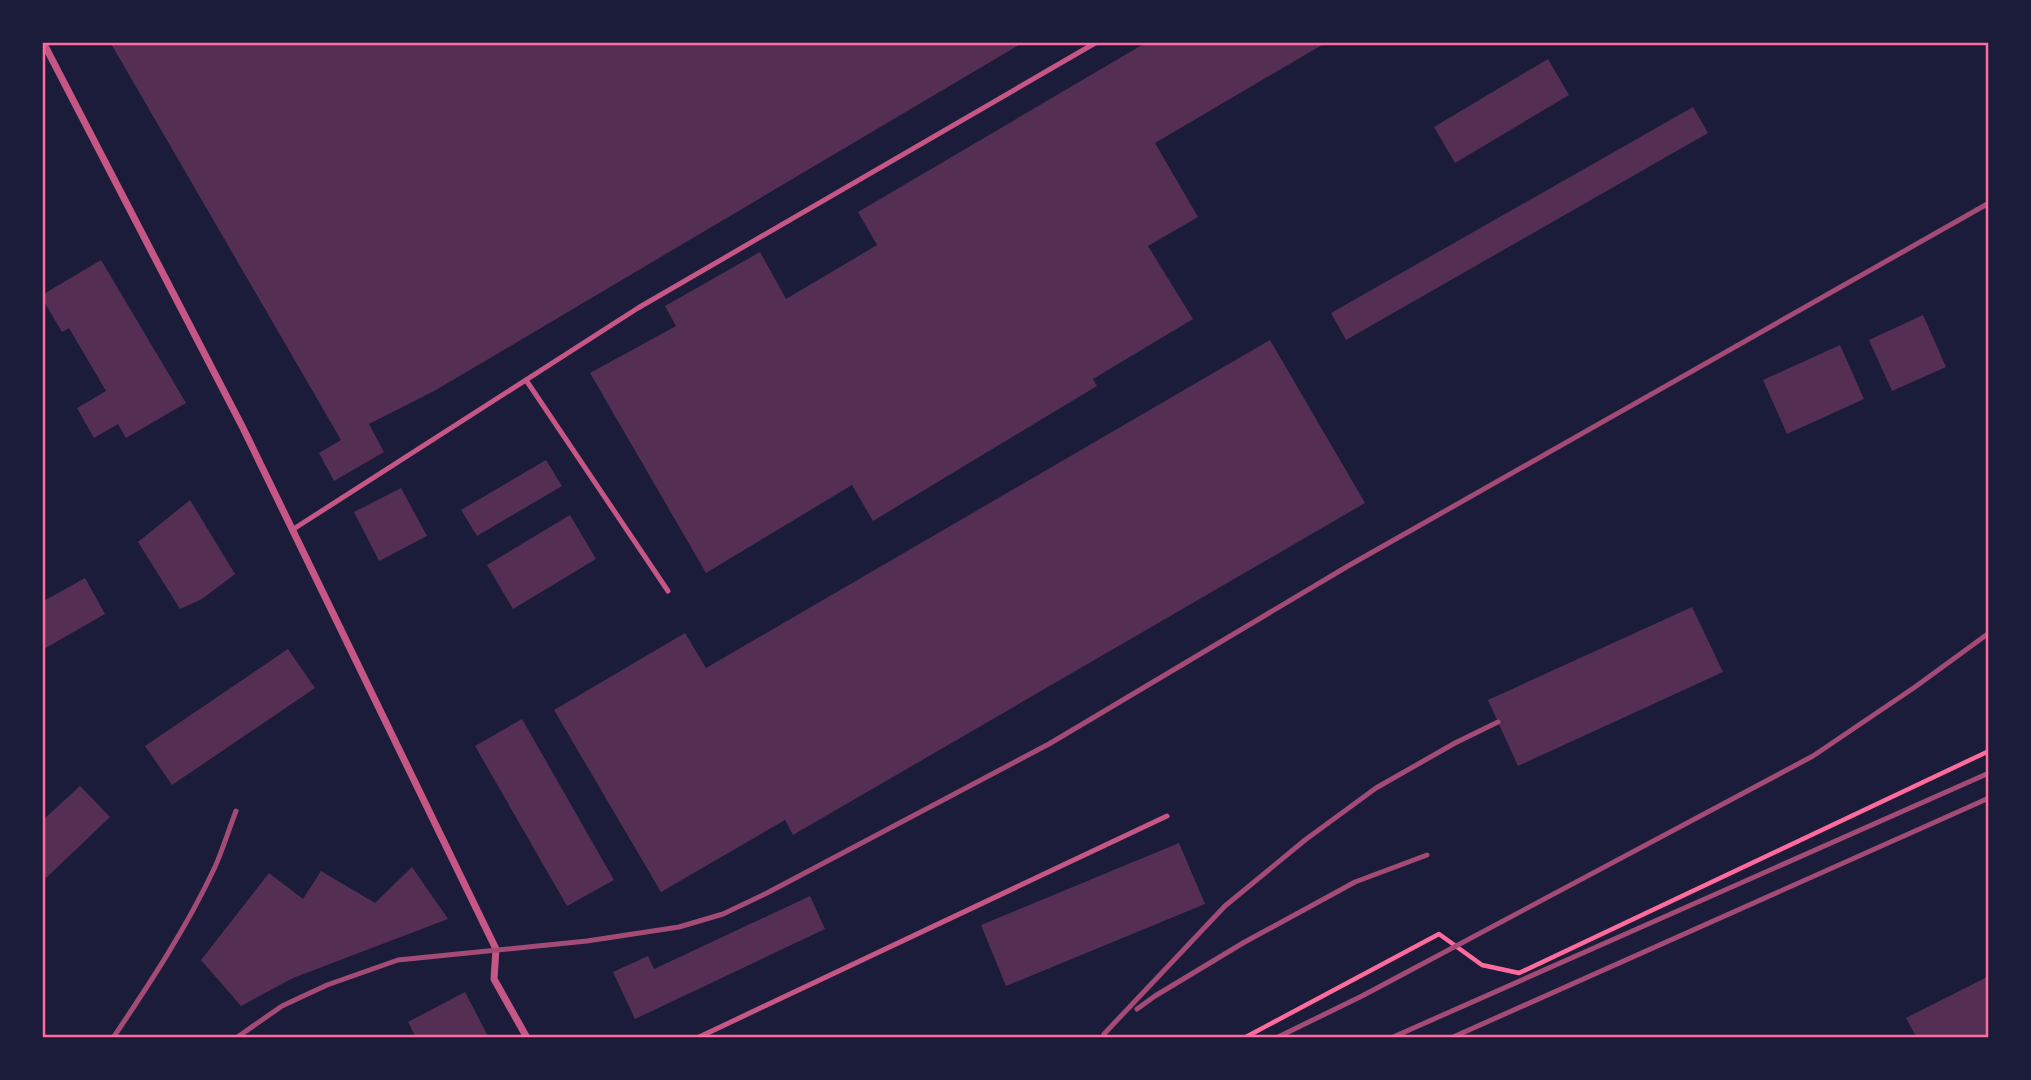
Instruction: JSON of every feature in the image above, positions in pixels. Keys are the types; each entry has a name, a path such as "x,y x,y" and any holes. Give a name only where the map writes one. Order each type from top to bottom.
{"street":[{"path":"43,42 243,428 496,949 494,979 527,1037"}],"lane":[{"path":"292,530 638,308 1097,42"},
{"path":"526,380 668,591"},
{"path":"697,1038 1167,816"}],"path":[{"path":"1244,1038 1439,934 1482,965 1518,974 1989,751"}],"building":[{"path":"110,42 1024,42 436,390 369,424 384,452 334,481 319,453 341,440"},
{"path":"1147,42 1327,42 1155,143 1198,217 1148,246 1193,319 1093,379 1097,386 873,521 852,485 706,573 590,373 676,326 665,306 760,252 786,299 877,245 858,212"},
{"path":"1548,59 1569,95 1455,163 1434,127"},
{"path":"1693,107 1708,133 1346,340 1331,313"},
{"path":"101,260 186,403 126,438 118,424 94,438 77,408 106,391 69,328 62,332 42,298 42,295"},
{"path":"1923,315 1946,367 1892,391 1869,340"},
{"path":"1270,340 1365,503 793,835 785,820 661,892 554,710 685,633 706,668"},
{"path":"1840,345 1864,399 1787,434 1763,380"},
{"path":"546,460 562,486 477,536 461,510"},
{"path":"401,488 427,536 379,561 354,512"},
{"path":"190,500 235,574 202,599 180,609 138,542"},
{"path":"570,515 596,559 513,609 487,565"},
{"path":"85,578 105,614 42,650 42,602"},
{"path":"1692,607 1723,672 1518,766 1488,700"},
{"path":"288,649 315,688 172,785 145,746"},
{"path":"522,719 614,880 567,906 475,746"},
{"path":"80,786 110,817 46,878 42,873 42,821"},
{"path":"1179,843 1205,904 1006,986 981,925"},
{"path":"412,867 448,919 293,978 241,1006 201,960 269,873 303,899 321,871 375,903"},
{"path":"810,896 825,929 635,1019 613,972 648,956 654,969"},
{"path":"1989,976 1989,1038 1917,1038 1906,1018"},
{"path":"465,992 489,1038 416,1038 408,1022"}],"railway":[{"path":"236,1038 282,1006 327,985 398,960 587,941 679,927 723,914 1049,744 1348,566 1989,203"},
{"path":"1276,1038 1362,996 1813,756 1989,633"},
{"path":"1104,1034 1225,906 1305,840 1376,788 1498,722"},
{"path":"1391,1038 1989,773"},
{"path":"1451,1038 1989,798"},
{"path":"113,1038 192,911 215,867 236,811"},
{"path":"1137,1009 1243,943 1355,882 1427,855"}]}
